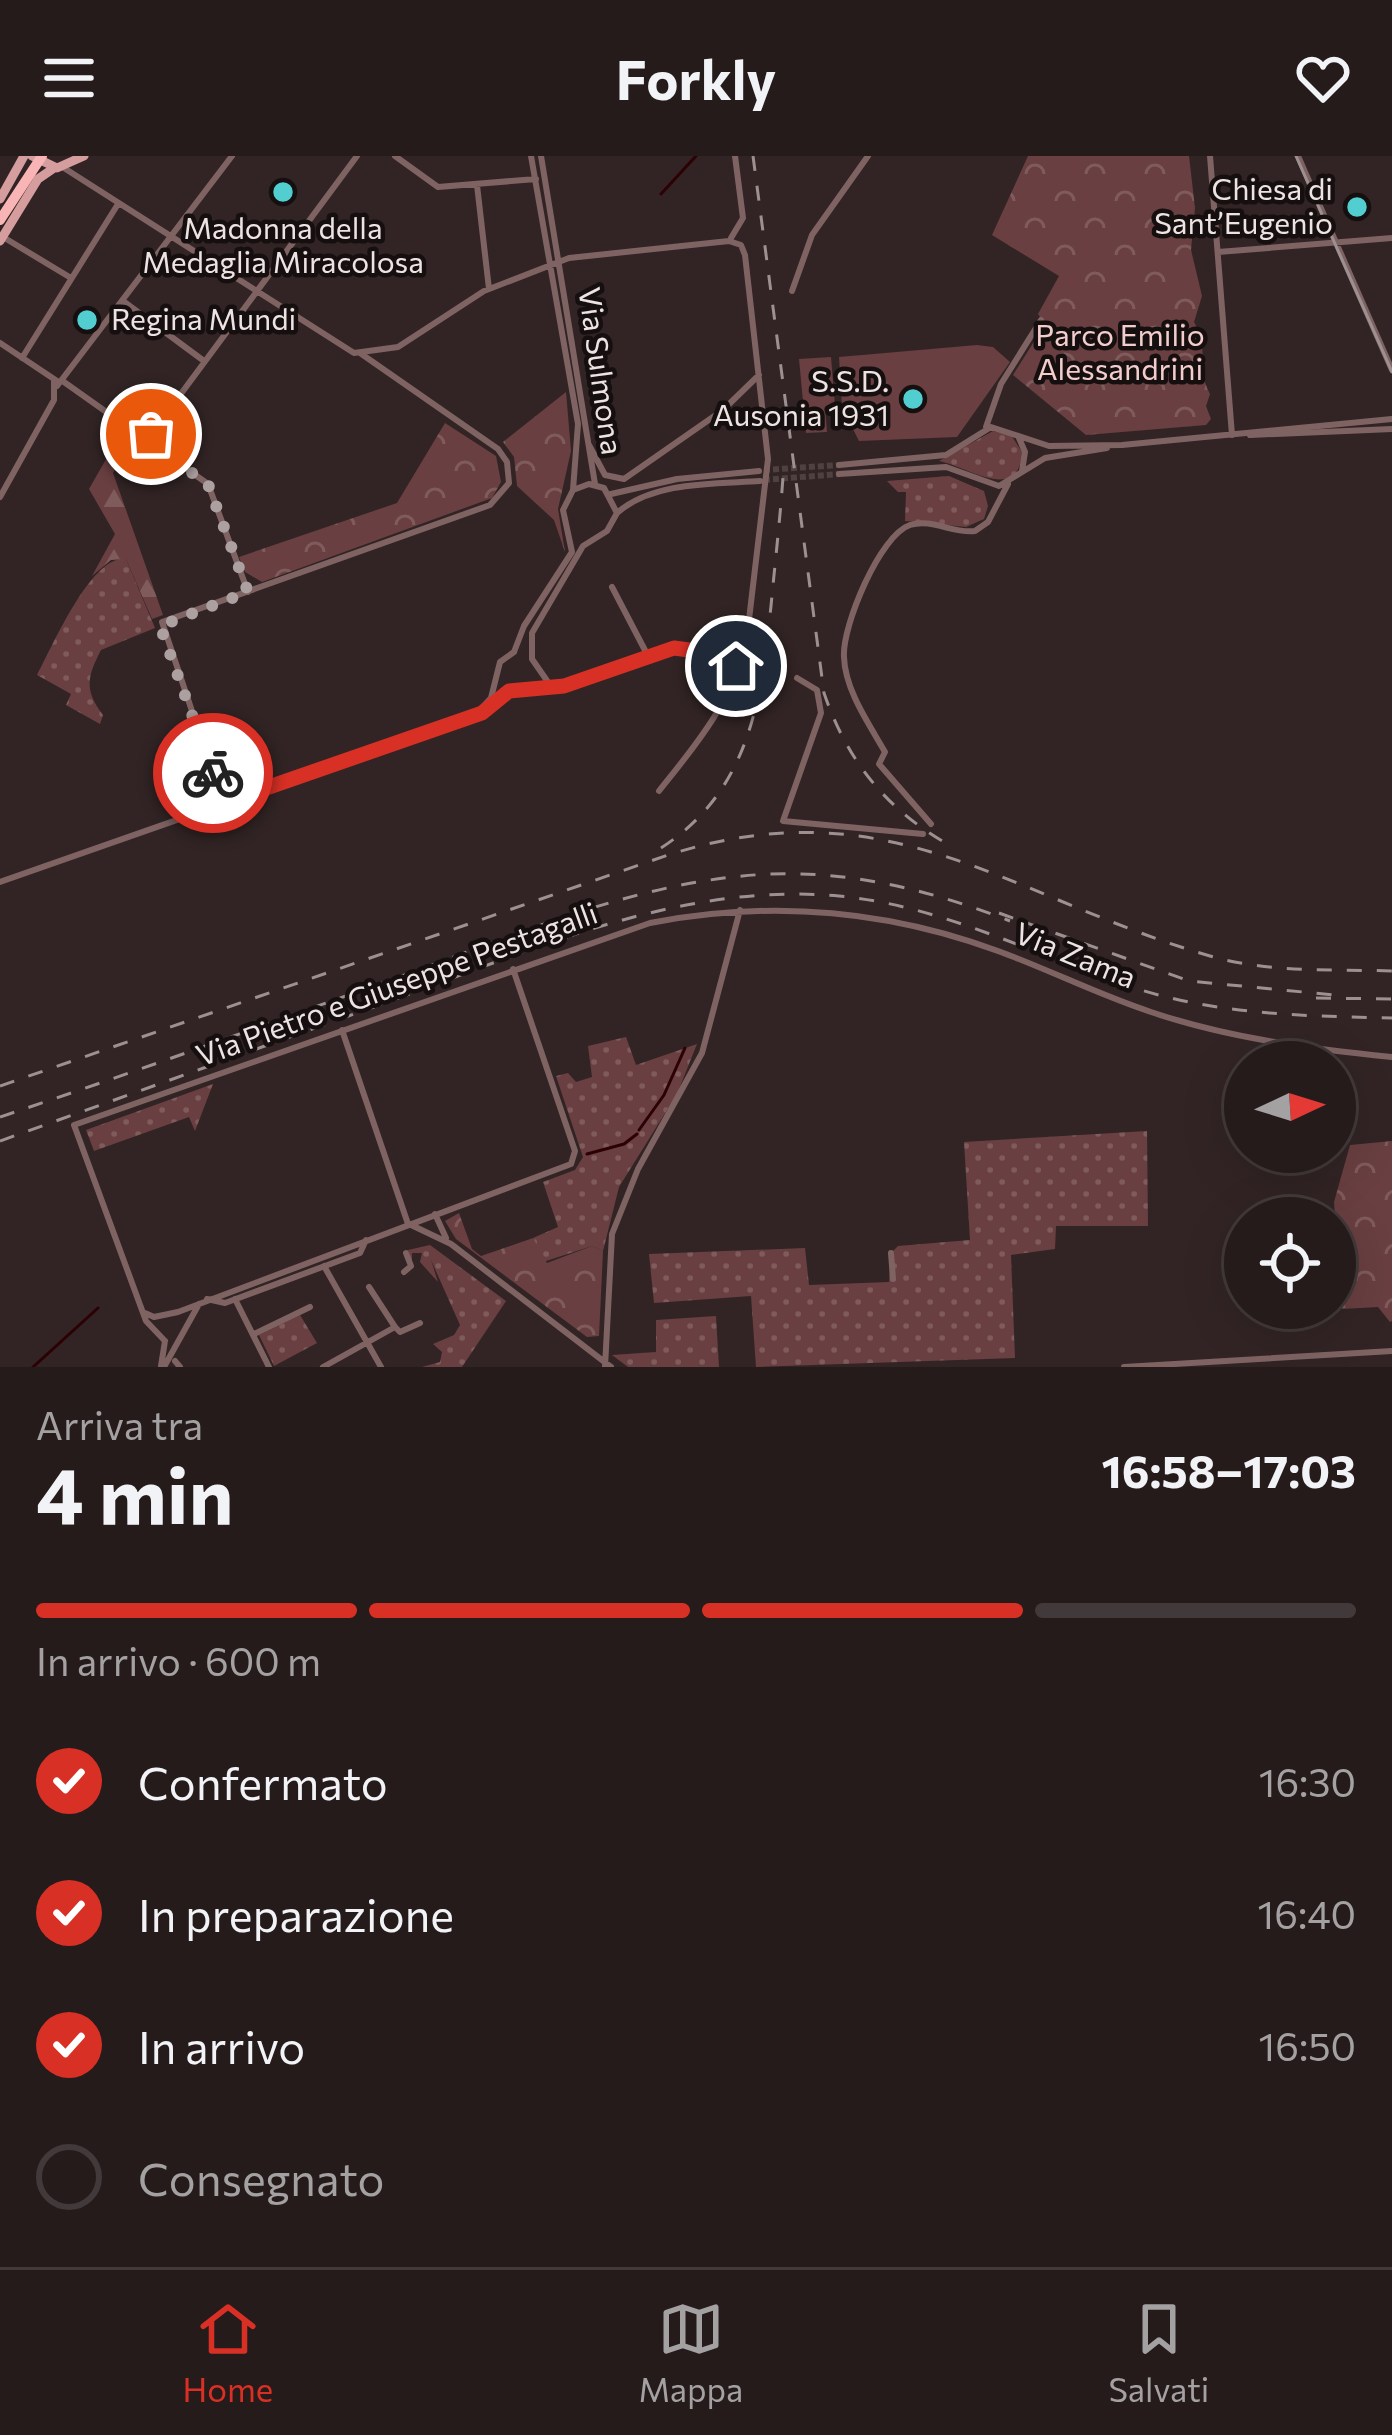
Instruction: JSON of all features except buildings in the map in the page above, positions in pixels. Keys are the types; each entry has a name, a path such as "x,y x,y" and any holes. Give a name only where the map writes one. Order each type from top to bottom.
{"highway":[{"path":"0,220 42,156"}],"main road":[{"path":"0,199 28,156 59,168"},
{"path":"1,239 38,179 84,156"}],"street":[{"path":"0,497 59,384 232,156"},
{"path":"146,441 356,156"},
{"path":"395,156 436,187 536,179"},
{"name":"Via Sulmona","path":"514,652 524,626 571,556 572,531 563,508 573,490 578,424 532,156"},
{"name":"Via Sulmona","path":"542,156 595,484"},
{"path":"734,656 746,645 767,481 745,253 729,241 743,218 735,156"},
{"path":"792,291 812,235 868,156"},
{"path":"1210,156 1236,435"},
{"path":"1298,156 1392,370"},
{"path":"59,168 357,353 495,446 507,462 509,477 492,504 161,624 223,803"},
{"path":"477,184 489,289"},
{"path":"22,358 118,204"},
{"path":"1218,252 1392,238"},
{"path":"1,239 71,278"},
{"name":"Via Sulmona","path":"551,269 560,263 729,241"},
{"path":"357,353 398,347 489,289 551,269"},
{"path":"123,301 204,361"},
{"path":"838,464 946,455 983,430 1000,384 1041,320"},
{"path":"0,343 208,484 248,592"},
{"path":"588,441 605,475 624,479 723,410 760,372"},
{"path":"59,384 72,393"},
{"path":"994,410 1019,437 1049,446 1122,445 1392,419"},
{"path":"983,430 1006,428"},
{"path":"1236,435 1279,437 1392,428"},
{"path":"1019,437 1026,460 1020,474"},
{"path":"931,824 881,767 879,758 885,752 860,707 844,657 867,578 897,531 925,523 971,532 988,522 1007,484 1045,458 1122,445"},
{"path":"839,474 941,466 992,486 1007,484"},
{"path":"611,494 688,477 759,471"},
{"path":"979,480 994,507"},
{"path":"550,686 532,659 534,630 593,538 608,531 617,513 635,500 669,490 760,481"},
{"name":"Via Sulmona","path":"573,490 595,484 611,494 617,513"},
{"path":"572,531 593,538"},
{"path":"612,587 648,656"},
{"path":"0,882 473,715 509,691 550,686 680,648 734,656"},
{"path":"473,715 488,703 500,661 514,652 532,659"},
{"path":"659,791 709,723 736,666 734,656"},
{"path":"527,690 538,669"},
{"path":"797,678 817,690 821,713 783,821 923,834"},
{"path":"498,679 509,691"},
{"path":"606,1366 607,1268 616,1224 638,1169 702,1053 740,910"},
{"name":"Via Pietro e Giuseppe Pestagalli","path":"142,1310 74,1125 628,928 740,910"},
{"name":"Via Zama","path":"740,910 822,910 926,927 1151,1012 1310,1049 1392,1057"},
{"path":"142,1310 161,1316 178,1312 574,1160 512,969"},
{"path":"342,1030 408,1224 451,1244 606,1366"},
{"path":"435,1214 451,1244"},
{"path":"204,1300 219,1304 235,1299 364,1251 366,1240"},
{"path":"404,1272 411,1266 406,1252"},
{"path":"891,1252 893,1280"},
{"path":"324,1266 381,1367"},
{"path":"369,1287 400,1332 420,1323"},
{"path":"235,1299 268,1367"},
{"path":"162,1367 204,1300"},
{"path":"252,1335 310,1307"},
{"path":"142,1310 165,1341 162,1367"},
{"path":"178,1312 187,1322"},
{"path":"157,1328 161,1316"},
{"path":"323,1367 395,1327"},
{"path":"583,1344 599,1344 605,1334"},
{"path":"165,1341 178,1341"},
{"path":"1124,1367 1392,1351"},
{"path":"1326,1355 1327,1367"}],"green space":[{"name":"Parco Emilio Alessandrini","path":"1028,156 1189,156 1195,208 1191,250 1202,296 1194,322 1210,394 1206,406 1211,419 1206,425 1086,435 1013,375 1045,324 1038,314 1059,276 992,235"},
{"name":"S.S.D. Ausonia 1931","path":"993,347 1010,362 957,437 859,441 842,407 839,357"},
{"path":"831,357 835,406 825,407 827,432 806,433 799,359"},
{"path":"566,392 571,451 558,509 565,552 554,520 517,486 514,457 503,442"},
{"path":"445,423 496,456 501,482 492,498 262,582 245,572 239,557 397,503"},
{"path":"993,431 1011,435 1022,452 1012,476 990,478 939,461"},
{"path":"121,433 131,440 113,473 163,615 152,619 126,559 111,560 92,576 115,534 89,489"},
{"path":"949,476 984,491 988,506 984,519 966,527 905,521 906,492 898,492 887,481"},
{"path":"126,559 155,628 101,650 90,683 103,715 100,724 66,705 71,694 37,675 87,586 113,562"},
{"path":"626,1037 636,1065 697,1044 677,1094 619,1187 603,1251 592,1246 543,1262 533,1238 558,1227 543,1182 575,1170 583,1157 556,1076 568,1073 576,1082 592,1077 588,1046"},
{"path":"213,1084 195,1131 189,1117 94,1151 86,1130"},
{"path":"1147,1131 1148,1226 1056,1226 1055,1249 1011,1255 1015,1358 756,1367 751,1296 654,1303 649,1254 805,1248 809,1285 889,1282 891,1253 898,1246 970,1240 964,1142"},
{"path":"1392,1141 1390,1322 1378,1307 1356,1308 1356,1197 1335,1197 1342,1173 1356,1173 1356,1144"},
{"path":"459,1213 472,1249 481,1256 533,1238 547,1263 592,1246 603,1251 599,1336 587,1337 456,1239 445,1221"},
{"path":"430,1245 506,1301 462,1367 422,1367 440,1362 442,1352 433,1344 454,1335 460,1325 431,1260 438,1282 420,1262 422,1253 412,1253 412,1263 408,1250"},
{"path":"300,1315 317,1343 274,1366 259,1335"},
{"path":"716,1316 719,1367 628,1367 612,1355 656,1352 656,1320"}],"waterway":[{"path":"661,194 696,156"},
{"path":"639,1130 664,1095 685,1048"},
{"path":"587,1154 624,1144 637,1134"},
{"path":"33,1367 98,1308"}],"tunnel":[{"path":"764,470 839,465"},
{"path":"764,480 839,474"}],"tram line":[{"path":"1296,156 1392,372"}],"railway":[{"path":"753,156 824,693 844,739 870,779 903,813 944,842"},
{"path":"661,848 714,800 745,742 767,642 783,477"},
{"path":"0,1086 668,855 747,837 819,833 885,840 948,857 1210,956 1277,968 1392,971"},
{"path":"0,1117 549,922 681,885 771,874 833,876 922,892 1010,921"},
{"path":"0,1141 556,941 611,923 723,899 780,894 879,902 955,922 1172,998 1265,1013 1392,1018"},
{"path":"999,913 1189,981 1334,995"},
{"path":"1316,998 1392,999"}],"way so far":[{"path":"151,434 146,441 208,484 248,592 165,620 160,626 213,773"}],"place":[{"name":"Madonna della Medaglia Miracolosa","path":"283,192"},
{"name":"Chiesa di Sant’Eugenio","path":"1357,207"},
{"name":"Regina Mundi","path":"87,320"},
{"name":"S.S.D. Ausonia 1931","path":"913,399"}],"route":[{"path":"213,773 223,803 482,713 509,691 564,686 674,648 734,656 736,666"}]}
